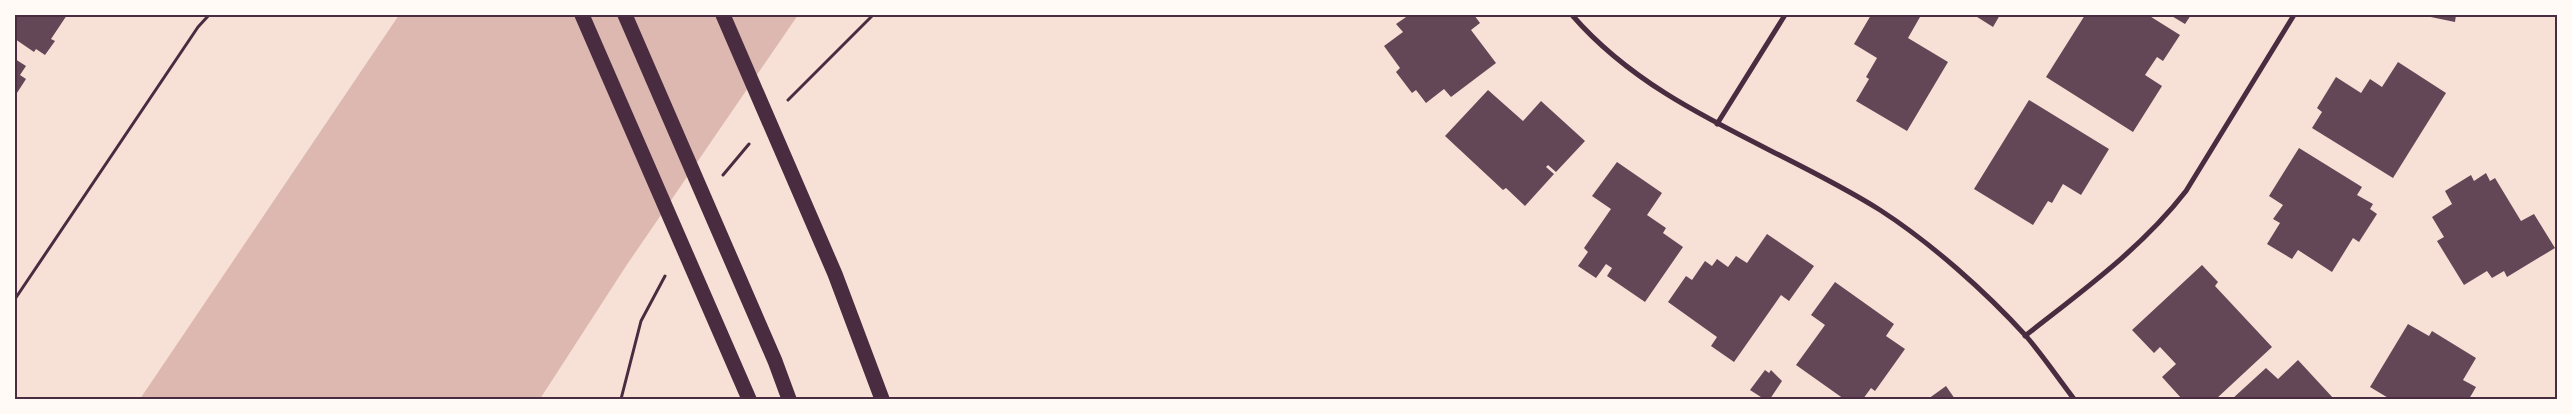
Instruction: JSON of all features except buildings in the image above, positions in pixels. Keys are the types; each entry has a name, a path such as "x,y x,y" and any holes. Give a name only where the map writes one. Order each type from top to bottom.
{"highway":[{"path":"582,15 749,399"},
{"path":"626,15 775,361 789,399"},
{"path":"724,15 835,274 882,399"},
{"path":"738,371 740,399"}],"street":[{"path":"1572,15 1610,55 1667,96 1717,124 1822,177 1879,210 1924,240 2025,336 2074,399"},
{"path":"1717,124 1785,15"},
{"path":"2025,336 2124,257 2168,214 2186,191 2294,15"}],"path":[{"path":"15,299 198,27 209,15"}],"shaded area":[{"path":"399,15 798,15 626,266 540,399 140,399"}]}
